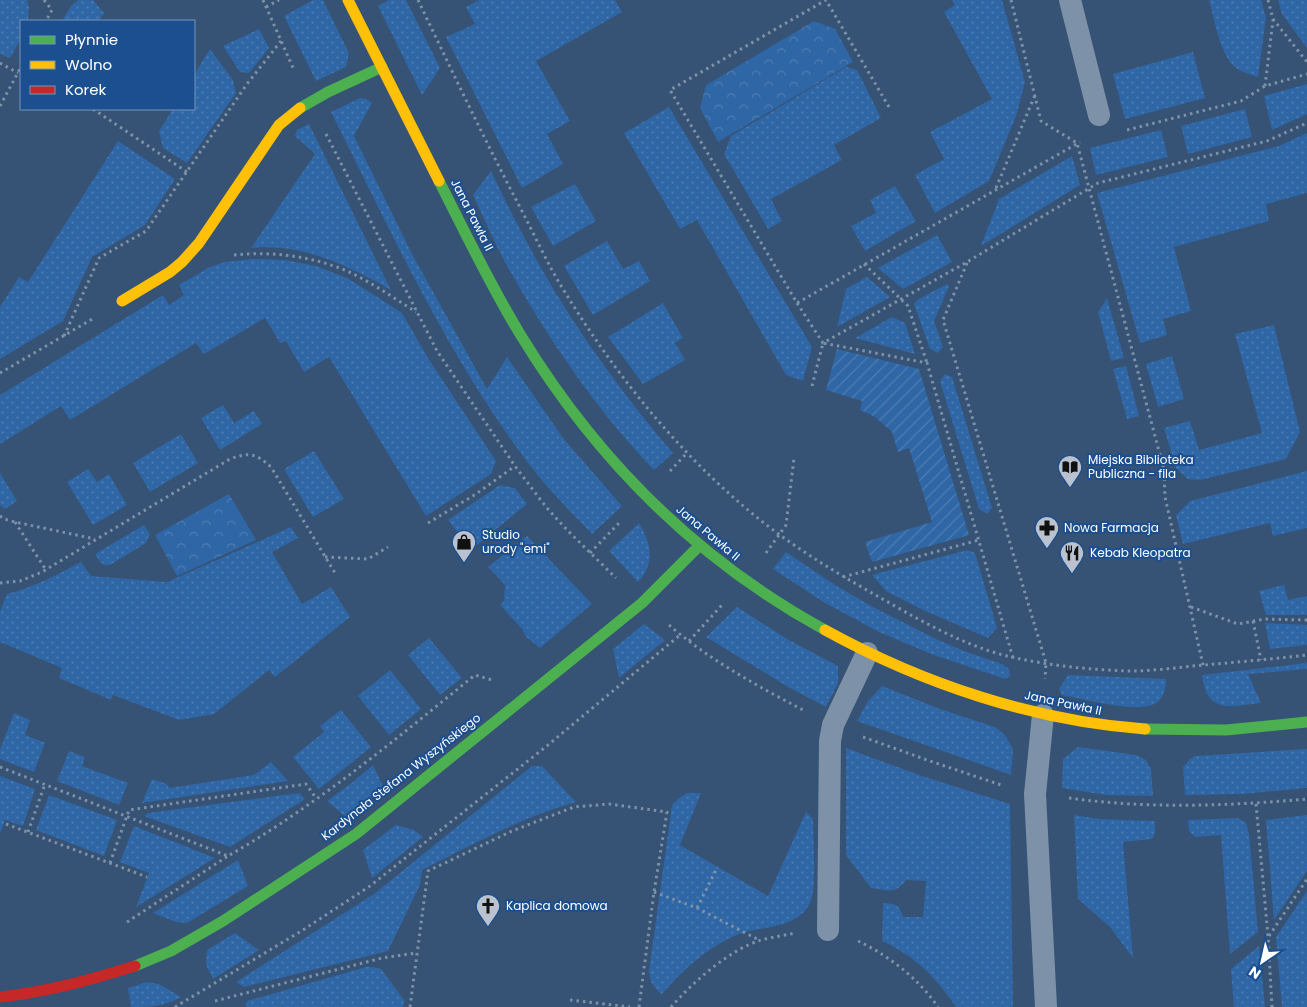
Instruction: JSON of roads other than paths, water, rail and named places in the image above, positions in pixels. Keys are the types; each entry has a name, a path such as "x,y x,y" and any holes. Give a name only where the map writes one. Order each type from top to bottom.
{"street":[{"name":"Jana Pawła II","path":"351,1 488,278 546,374 613,462 645,496 699,546 744,580 808,623 867,653 956,689 1043,715 1089,724 1165,730 1242,728 1307,722"},
{"path":"122,301 170,272 182,262 199,243 280,125 291,113 382,67"},
{"name":"Kardynała Stefana Wyszyńskiego","path":"0,997 28,994 82,983 145,963 223,922 356,834 642,603 699,546"}],"lane":[{"path":"1070,0 1099,115"},
{"path":"828,930 830,741 833,725 867,653"},
{"path":"1043,715 1035,794 1046,1007"}],"place":[{"name":"Miejska Biblioteka Publiczna - fila","path":"1070,488"},
{"name":"Nowa Farmacja","path":"1047,549"},
{"name":"Studio urody \"emi\"","path":"464,563"},
{"name":"Kebab Kleopatra","path":"1072,574"},
{"name":"Kaplica domowa","path":"488,927"}]}
